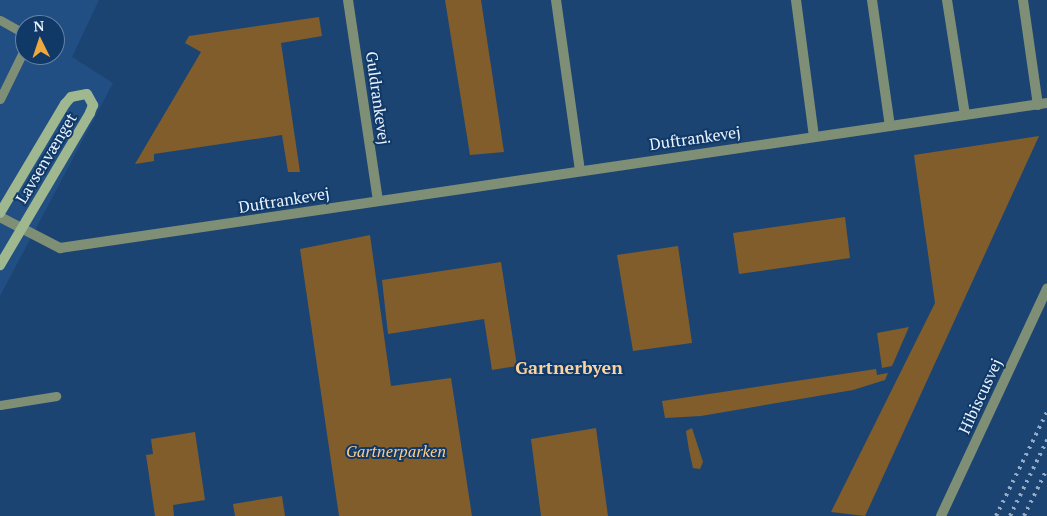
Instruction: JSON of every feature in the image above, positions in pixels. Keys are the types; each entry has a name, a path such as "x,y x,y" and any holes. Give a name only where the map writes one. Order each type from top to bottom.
{"street":[{"name":"Guldrankevej","path":"348,0 378,200"},
{"path":"556,0 580,170"},
{"path":"796,0 814,136"},
{"path":"872,0 890,126"},
{"path":"947,0 965,115"},
{"name":"Duftrankevej","path":"0,215 21,229 60,248 580,170 1043,104 1023,0"},
{"name":"Lavsenvænget","path":"0,215 65,104 71,97 87,94 93,106 90,113 0,265"},
{"name":"Hibiscusvej","path":"941,516 1047,289"}],"lane":[{"path":"0,20 15,28"},
{"path":"0,99 17,65"},
{"path":"0,405 56,396"}],"shaded area":[{"path":"0,0 99,0 72,57 113,83 0,296"}],"green space":[{"path":"445,0 481,0 504,152 470,155"},
{"path":"319,17 322,36 281,43 300,172 288,172 282,135 154,154 154,161 135,164 201,52 185,43 189,36"},
{"path":"1039,136 865,516 831,512 935,303 914,155"},
{"path":"845,217 850,258 739,274 733,233"},
{"name":"Gartnerparken","path":"370,235 391,386 451,378 472,516 339,516 300,249"},
{"path":"678,246 692,343 633,351 617,255"},
{"path":"501,262 517,366 492,370 484,319 388,334 382,280"},
{"path":"909,327 892,366 882,368 877,333"},
{"path":"876,369 877,375 888,373 885,380 853,390 701,416 665,418 662,401"},
{"path":"596,428 608,516 541,516 531,439"},
{"path":"692,428 703,462 700,469 693,468 689,450 686,431"},
{"path":"195,432 205,500 173,505 174,516 155,516 146,455 153,454 151,439"},
{"path":"282,496 285,516 235,516 233,504"}],"railway":[{"path":"996,516 1047,412"},
{"path":"1010,516 1047,440"},
{"path":"1024,516 1047,469"}],"district":[{"name":"Gartnerbyen","path":"569,367"}]}
